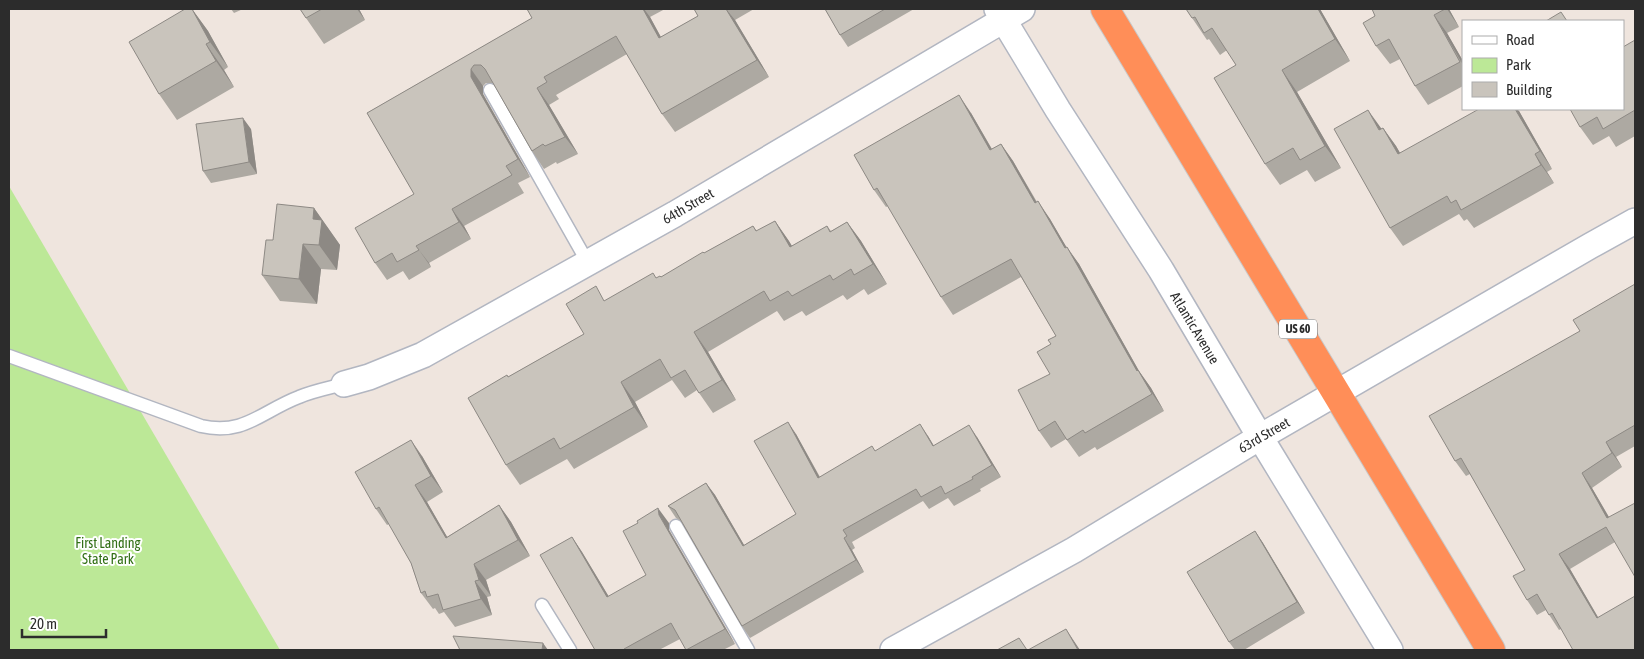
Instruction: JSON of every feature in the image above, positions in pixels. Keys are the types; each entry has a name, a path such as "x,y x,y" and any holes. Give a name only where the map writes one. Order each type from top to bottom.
{"highway":[{"name":"US 60","path":"1105,9 1491,650"}],"street":[{"name":"64th Street","path":"344,384 423,355 588,263 675,214 1008,13"},
{"name":"Atlantic Avenue","path":"1008,13 1058,110 1161,270 1390,650"},
{"name":"63rd Street","path":"894,650 1074,550 1260,437 1635,221"}],"lane":[{"path":"490,90 588,263"},
{"path":"9,356 210,428 233,428 255,420 274,407 301,396 344,384"},
{"path":"676,526 748,650"},
{"path":"542,605 570,650"}],"green space":[{"name":"First Landing State Park","path":"9,186 280,650 9,650"}],"building":[{"path":"185,9 192,9 210,42 206,44 216,61 159,94 129,42"},
{"path":"300,9 322,9 306,18"},
{"path":"527,9 643,9 659,38 698,16 694,9 726,9 757,60 662,114 616,36 544,77 547,82 537,88 565,137 545,146 543,144 532,151 485,69 481,65 474,65 471,69 471,77 518,159 506,166 512,175 452,209 459,222 416,246 419,250 397,262 392,253 375,263 355,228 414,194 367,113 532,18"},
{"path":"825,9 885,9 840,35"},
{"path":"1186,9 1318,9 1335,39 1282,70 1325,146 1300,160 1293,148 1265,164 1214,78 1236,65 1212,28 1204,33 1195,17 1192,18"},
{"path":"1372,9 1445,9 1434,15 1460,62 1415,86 1389,39 1376,46 1363,23 1375,16"},
{"path":"1561,12 1566,20 1548,20"},
{"path":"1635,40 1635,110 1603,129 1597,117 1580,127 1571,110 1624,110 1624,46"},
{"path":"959,95 990,150 1001,144 1035,203 1038,201 1065,248 1067,247 1152,394 1085,433 1083,430 1067,440 1055,421 1039,431 1018,390 1050,374 1037,352 1051,344 1048,340 1056,336 1011,259 941,297 877,188 874,190 854,155"},
{"path":"1368,110 1379,130 1383,128 1398,154 1477,110 1516,110 1540,151 1535,154 1541,165 1461,210 1456,200 1451,203 1447,196 1390,228 1334,129"},
{"path":"243,118 249,162 203,171 196,124"},
{"path":"277,204 314,208 313,219 322,220 319,245 303,244 299,279 262,275 266,240 273,240"},
{"path":"775,221 790,247 827,226 830,232 847,222 873,264 854,275 851,269 833,280 830,275 792,296 788,291 770,301 764,291 694,332 722,380 699,393 685,370 671,378 660,359 621,382 634,407 560,449 554,438 506,465 468,398 584,334 566,304 596,286 604,301 653,273 656,278 661,277 703,252 753,226 756,231"},
{"path":"1635,284 1635,425 1606,442 1612,453 1582,473 1607,518 1635,503 1635,577 1606,527 1559,554 1597,618 1635,596 1635,650 1573,650 1552,613 1549,615 1537,594 1527,600 1513,576 1525,570 1461,458 1455,461 1429,416 1580,331 1573,320"},
{"path":"788,422 818,478 872,446 875,451 920,424 933,446 969,425 992,465 972,477 973,479 945,494 941,486 921,497 916,489 843,530 847,536 844,538 856,560 742,626 675,510 668,506 706,483 743,546 796,514 754,441"},
{"path":"411,440 431,476 415,485 446,538 499,505 518,540 474,564 479,580 475,581 481,599 443,610 438,594 427,597 425,591 421,593 411,563 379,507 376,509 355,472"},
{"path":"658,508 659,515 725,629 686,650 671,623 625,650 595,650 540,555 572,537 607,597 646,575 623,531 638,523 637,521"},
{"path":"1255,531 1297,602 1229,642 1187,572"},
{"path":"1066,629 1078,650 1028,650"},
{"path":"453,636 543,643 542,650 460,650"},
{"path":"1019,638 1027,650 997,650"}]}
